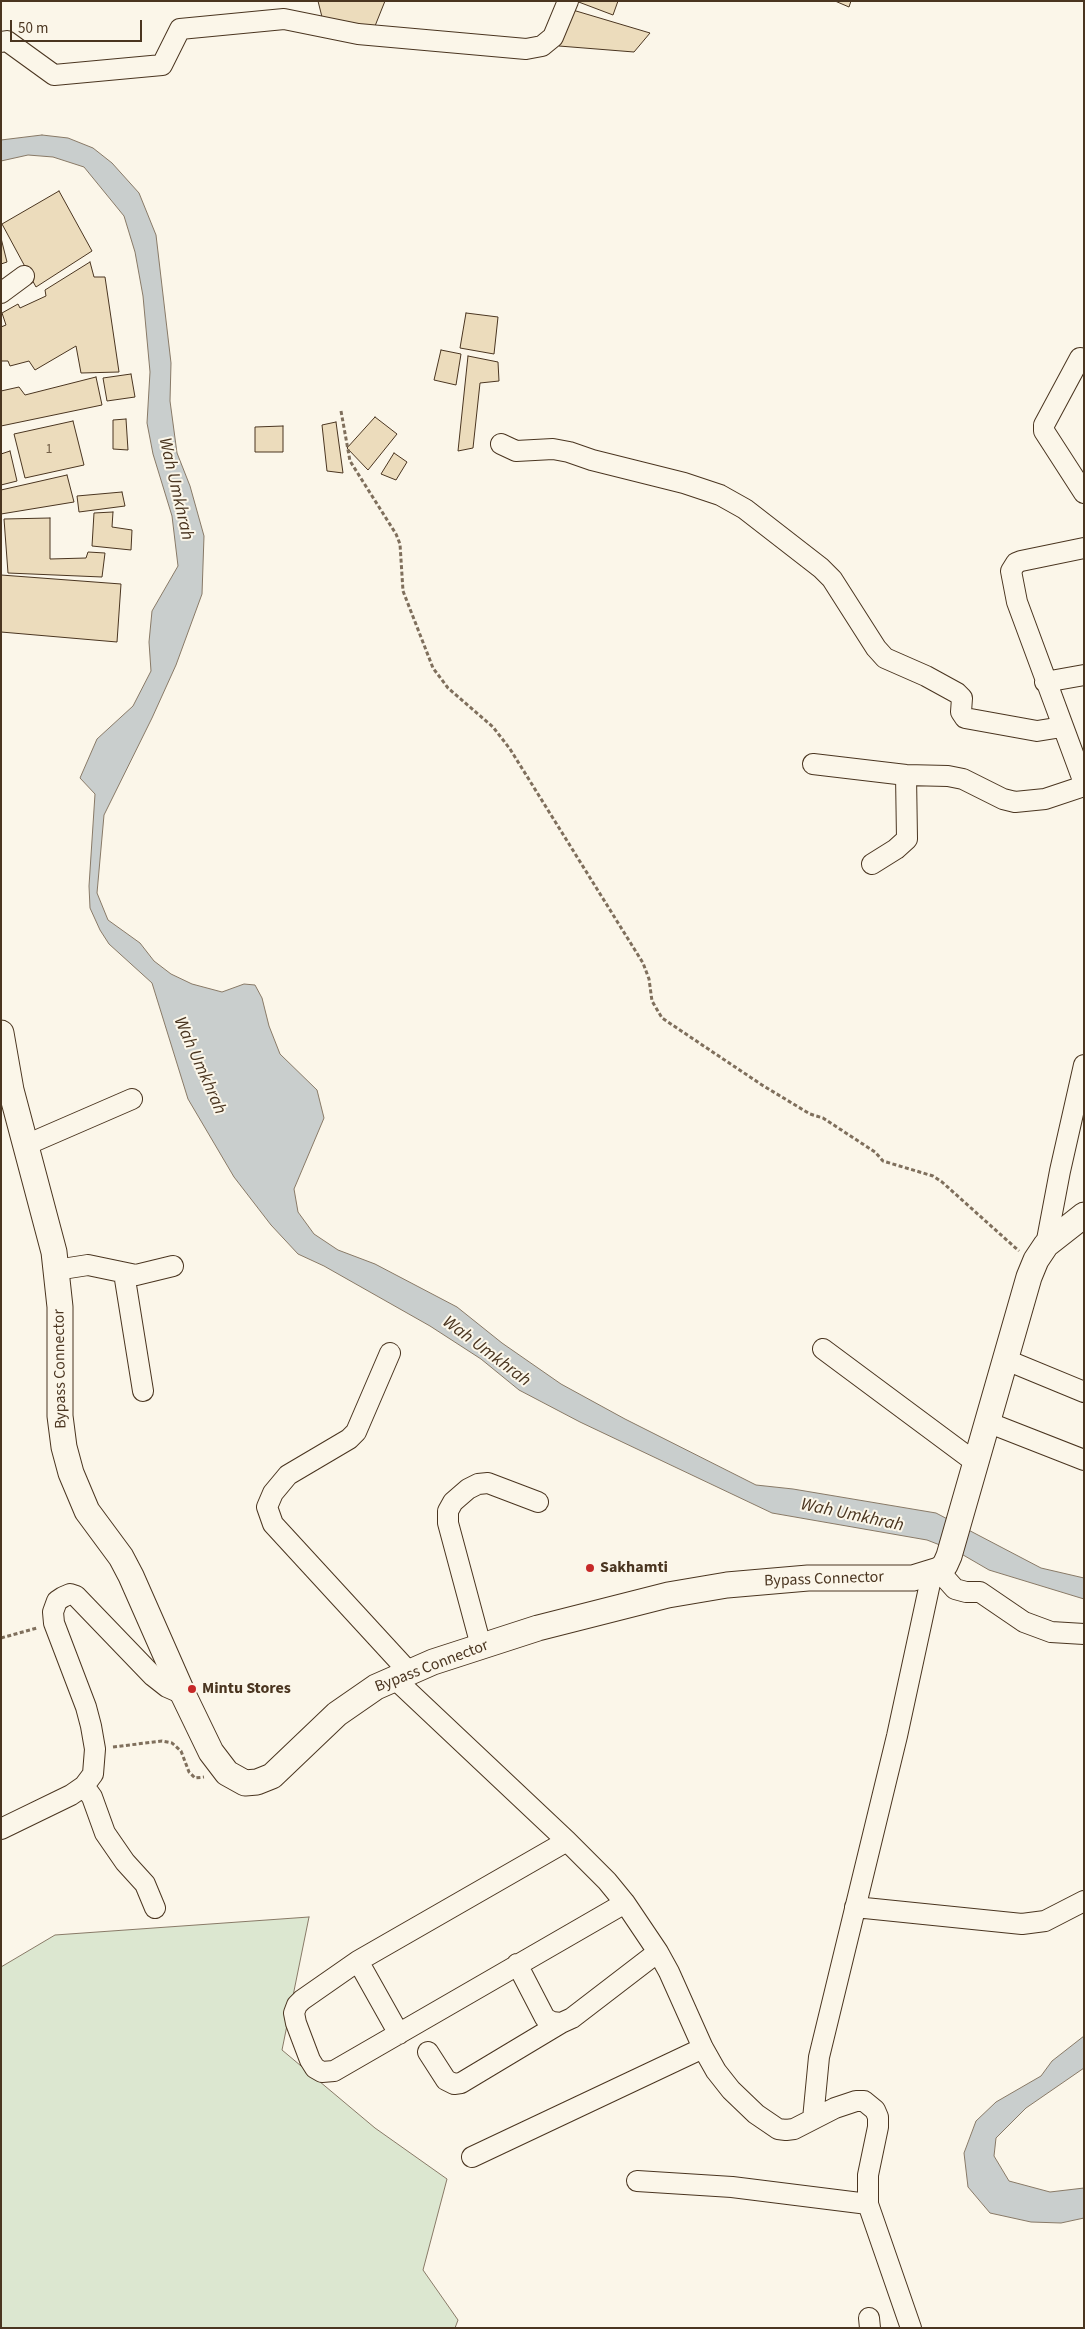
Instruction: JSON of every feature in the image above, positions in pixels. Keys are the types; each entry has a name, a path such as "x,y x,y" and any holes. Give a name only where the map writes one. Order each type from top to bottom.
{"main road":[{"name":"Bypass Connector","path":"1,1033 6,1086 26,1145 46,1216 56,1270 60,1307 60,1416 64,1446 71,1473 87,1511 131,1576 183,1694 218,1763 227,1773 245,1783 257,1782 279,1770 352,1702 402,1675 481,1646 538,1628 668,1595 727,1585 808,1578 894,1578 941,1566"},
{"path":"941,1566 963,1504 1023,1295 1040,1255 1080,1223"}],"street":[{"path":"1,42 7,41 54,75 162,66 180,28 284,19 358,34 526,50 542,46 553,37 568,1"},
{"path":"1,293 24,276"},
{"path":"1080,358 1044,425 1044,431 1084,493"},
{"path":"501,444 516,451 553,450 569,452 592,460 684,483 720,495 745,509 821,568 832,580 876,648 885,658 926,676 957,693 962,698 960,712 966,718 1037,731 1062,727"},
{"path":"813,764 906,775 948,776 963,779 1003,799 1015,802 1045,799 1084,784 1017,602 1011,571 1016,563 1021,561 1084,548"},
{"path":"1045,682 1084,675"},
{"path":"872,864 896,849 907,839 906,775"},
{"path":"1040,1255 1084,1065"},
{"path":"26,1145 132,1099"},
{"path":"56,1270 88,1265 136,1274 173,1266"},
{"path":"124,1273 143,1391"},
{"path":"823,1349 975,1462"},
{"path":"390,1353 356,1432 288,1475 273,1493 267,1507 274,1524 402,1675 607,1881 625,1903 658,1952 703,2048 731,2090 756,2114 778,2129 794,2129 835,2108 856,2101 864,2101 875,2110 878,2117 878,2127 868,2175 868,2204 912,2328"},
{"path":"1004,1360 1084,1392"},
{"path":"987,1422 1084,1460"},
{"path":"481,1646 448,1523 448,1511 453,1502 468,1489 478,1484 488,1483 538,1502"},
{"path":"941,1566 946,1579 955,1588 966,1592 980,1592 1024,1622 1051,1632 1084,1634"},
{"path":"813,2119 818,2057 941,1566"},
{"path":"1,1829 71,1795 84,1786 93,1774 95,1749 86,1707 54,1623 53,1612 57,1601 70,1594 76,1596 153,1676 167,1687 183,1694"},
{"path":"84,1786 92,1797 105,1833 145,1884 155,1908"},
{"path":"567,1841 358,1961 297,2005 294,2013 296,2023 315,2068 322,2072 334,2071 625,1903"},
{"path":"855,1906 1022,1924 1045,1921 1084,1901"},
{"path":"428,2052 446,2080 454,2084 461,2083 572,2018 658,1952"},
{"path":"358,1961 399,2034"},
{"path":"517,1964 545,2018 552,2022 561,2023"},
{"path":"472,2157 703,2048"},
{"path":"637,2181 732,2187 868,2204"}],"path":[{"path":"341,411 350,461 396,534 400,544 403,591 433,668 448,688 493,727 506,743 643,963 649,979 652,1002 662,1018 762,1085 838,1128 875,1152 883,1161 933,1176 1040,1255"},
{"path":"1,1638 54,1623"},
{"path":"95,1749 162,1741 172,1744 181,1751 189,1772 195,1778 201,1778 218,1763"}],"green space":[{"path":"309,1917 282,2050 375,2128 447,2179 423,2270 458,2320 455,2328 1,2328 1,1967 55,1935"}],"water":[{"name":"Wah Umkhrah","path":"42,135 68,138 93,148 112,163 139,193 156,235 171,363 170,401 177,453 190,486 204,536 202,594 176,665 104,815 97,893 108,920 140,943 154,961 171,974 192,984 222,992 244,984 255,985 262,998 269,1026 280,1054 317,1090 324,1118 294,1189 298,1212 314,1234 338,1250 375,1264 457,1307 502,1343 561,1384 625,1419 756,1485 793,1489 936,1513 1041,1568 1084,1578 1084,1599 989,1570 958,1552 927,1540 772,1513 580,1422 519,1390 481,1359 430,1326 324,1266 298,1254 271,1225 234,1177 188,1099 152,983 109,944 90,908 89,886 95,794 80,778 97,739 133,706 151,671 149,642 152,611 178,566 172,516 153,454 147,423 150,372 143,296 135,252 124,216 84,167 53,157 28,155 1,161 1,140"},
{"path":"1084,2036 1084,2068 1026,2108 996,2138 994,2156 1009,2181 1050,2192 1084,2188 1084,2218 1061,2223 1031,2222 990,2213 968,2187 964,2153 976,2121 996,2102 1041,2076 1052,2061"}],"building":[{"path":"318,1 385,1 375,26 323,21"},
{"path":"576,1 618,1 613,15"},
{"path":"835,1 851,1 849,7"},
{"path":"566,8 650,33 634,52 559,46"},
{"path":"59,191 92,251 36,287 2,224"},
{"path":"1,238 7,262 1,264"},
{"path":"90,262 94,277 105,277 119,372 81,373 76,346 35,370 29,361 10,366 8,361 1,361 1,327 6,325 2,313 18,304 20,308 46,296 45,290"},
{"path":"466,313 498,317 494,354 460,348"},
{"path":"441,350 461,354 456,385 434,380"},
{"path":"468,356 498,362 499,381 480,383 473,448 458,451"},
{"path":"131,374 135,397 107,401 103,378"},
{"path":"96,377 102,405 1,426 1,391 19,387 25,395"},
{"path":"375,417 397,434 368,470 347,448"},
{"path":"126,419 128,450 113,449 113,420"},
{"path":"73,421 84,465 25,478 14,434"},
{"path":"336,422 343,473 327,471 322,425"},
{"path":"283,426 283,452 255,452 255,427"},
{"path":"10,451 17,481 1,485 1,454"},
{"path":"394,453 407,462 396,480 381,474"},
{"path":"67,475 74,502 1,514 1,490"},
{"path":"122,492 125,506 79,512 77,496"},
{"path":"113,512 112,527 132,530 131,550 92,546 94,513"},
{"path":"50,518 50,559 86,558 88,552 105,553 102,577 8,573 4,519"},
{"path":"1,575 121,584 117,642 1,632"}],"place":[{"name":"Sakhamti","path":"590,1568"},
{"name":"Mintu Stores","path":"192,1689"}]}
